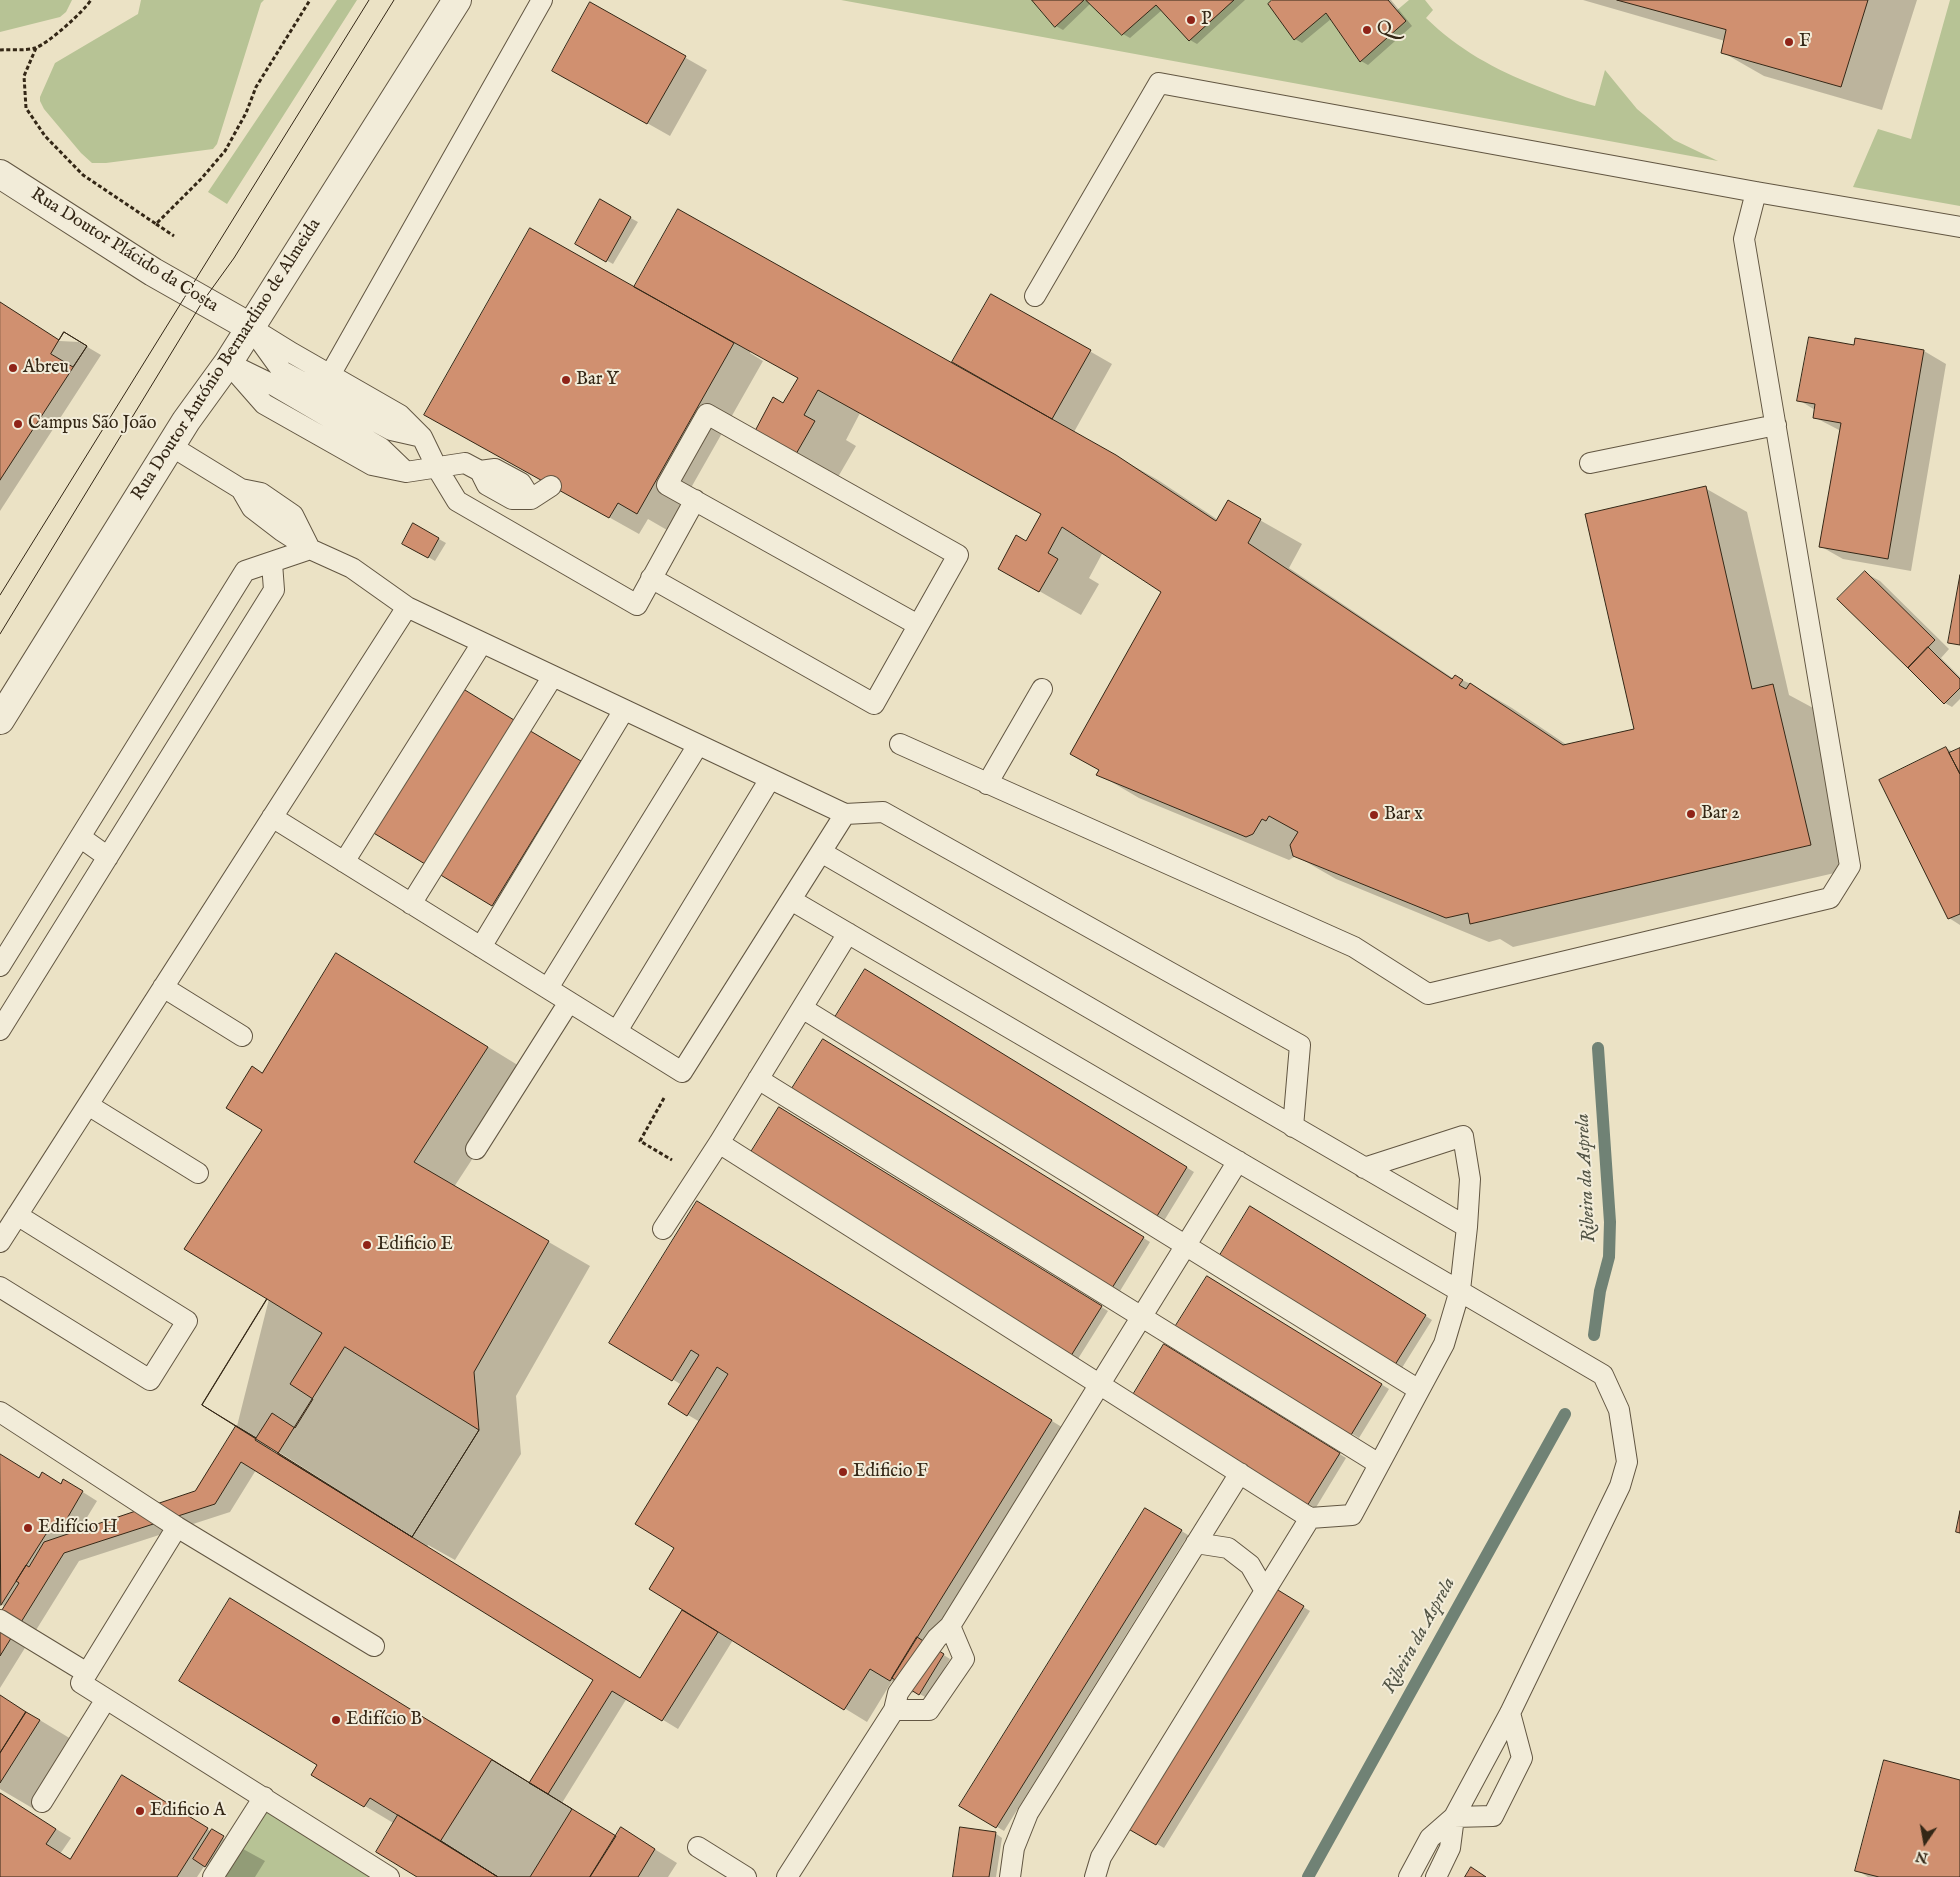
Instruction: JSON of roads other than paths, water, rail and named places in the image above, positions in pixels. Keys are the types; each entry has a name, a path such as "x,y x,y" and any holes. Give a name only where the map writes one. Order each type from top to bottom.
{"street":[{"name":"Rua Doutor António Bernardino de Almeida","path":"0,720 186,421 228,363 457,0"},
{"name":"Rua Doutor Plácido da Costa","path":"0,174 152,272 250,327"}],"lane":[{"path":"330,375 542,0"},
{"path":"1035,296 1159,83 1756,192 1960,227"},
{"path":"900,744 1354,947 1428,994 1830,898 1850,866 1744,239 1756,192"},
{"path":"250,327 400,415 422,437 437,468 457,501 637,605 695,500"},
{"path":"250,327 282,370 391,430 422,437"},
{"path":"228,363 264,404 372,465 406,472 465,463 480,471 495,469 521,483 531,499 551,486"},
{"path":"651,578 874,704 918,626 958,555 707,414 667,485 918,626"},
{"path":"1590,463 1776,426"},
{"path":"171,446 241,489 261,493 293,515 310,549 352,568 407,607 845,814 883,812 1300,1045 1293,1127"},
{"path":"0,966 245,572 310,549"},
{"path":"0,1030 274,590 272,563"},
{"path":"0,1242 407,607"},
{"path":"344,862 482,643"},
{"path":"411,904 553,676"},
{"path":"987,784 1042,689"},
{"path":"481,947 624,710"},
{"path":"548,988 698,745"},
{"path":"617,1031 770,779"},
{"path":"272,817 682,1072 845,814"},
{"path":"80,837 108,857"},
{"path":"821,852 1466,1227"},
{"path":"791,900 1603,1375 1619,1410 1627,1462 1620,1486 1510,1713 1454,1817 1430,1838 1409,1877"},
{"path":"663,1229 719,1143 848,933"},
{"path":"164,987 242,1036"},
{"path":"476,1149 569,1002"},
{"path":"802,1008 1419,1390"},
{"path":"758,1080 1379,1464"},
{"path":"88,1105 198,1173"},
{"path":"719,1143 1310,1518 1352,1515 1444,1344 1460,1290 1470,1179 1463,1136 1364,1168"},
{"path":"787,1877 894,1710 898,1693 937,1638 950,1626 1238,1161"},
{"path":"0,1286 150,1380 187,1321 17,1215"},
{"path":"0,1412 177,1527 374,1646"},
{"path":"1010,1877 1014,1848 1028,1813 1240,1473"},
{"path":"1095,1877 1101,1857 1310,1518"},
{"path":"177,1527 80,1683 389,1877"},
{"path":"1196,1543 1228,1548 1250,1565 1265,1591"},
{"path":"0,1620 87,1673"},
{"path":"894,1710 929,1710 964,1659 950,1626"},
{"path":"42,1802 106,1699"},
{"path":"1454,1817 1493,1816 1522,1758 1510,1713"},
{"path":"213,1877 264,1797"},
{"path":"1436,1877 1450,1848 1454,1817"},
{"path":"698,1847 746,1877"}],"waterway":[{"name":"Ribeira da Asprela","path":"1594,1335 1600,1291 1609,1257 1610,1222 1598,1048"},
{"name":"Ribeira da Asprela","path":"1308,1877 1565,1414"}],"tram line":[{"path":"0,595 369,0"},
{"path":"0,634 203,301 234,258 394,0"}],"place":[{"name":"P","path":"1191,20"},
{"name":"Q","path":"1367,30"},
{"name":"F","path":"1789,42"},
{"name":"Abreu","path":"13,368"},
{"name":"Bar Y","path":"566,380"},
{"name":"Campus São João","path":"18,424"},
{"name":"Bar 2","path":"1691,814"},
{"name":"Bar x","path":"1374,815"},
{"name":"Edificio E","path":"367,1245"},
{"name":"Edificio F","path":"843,1472"},
{"name":"Edifício H","path":"28,1528"},
{"name":"Edifício B","path":"336,1720"},
{"name":"Edificio A","path":"140,1811"}]}
